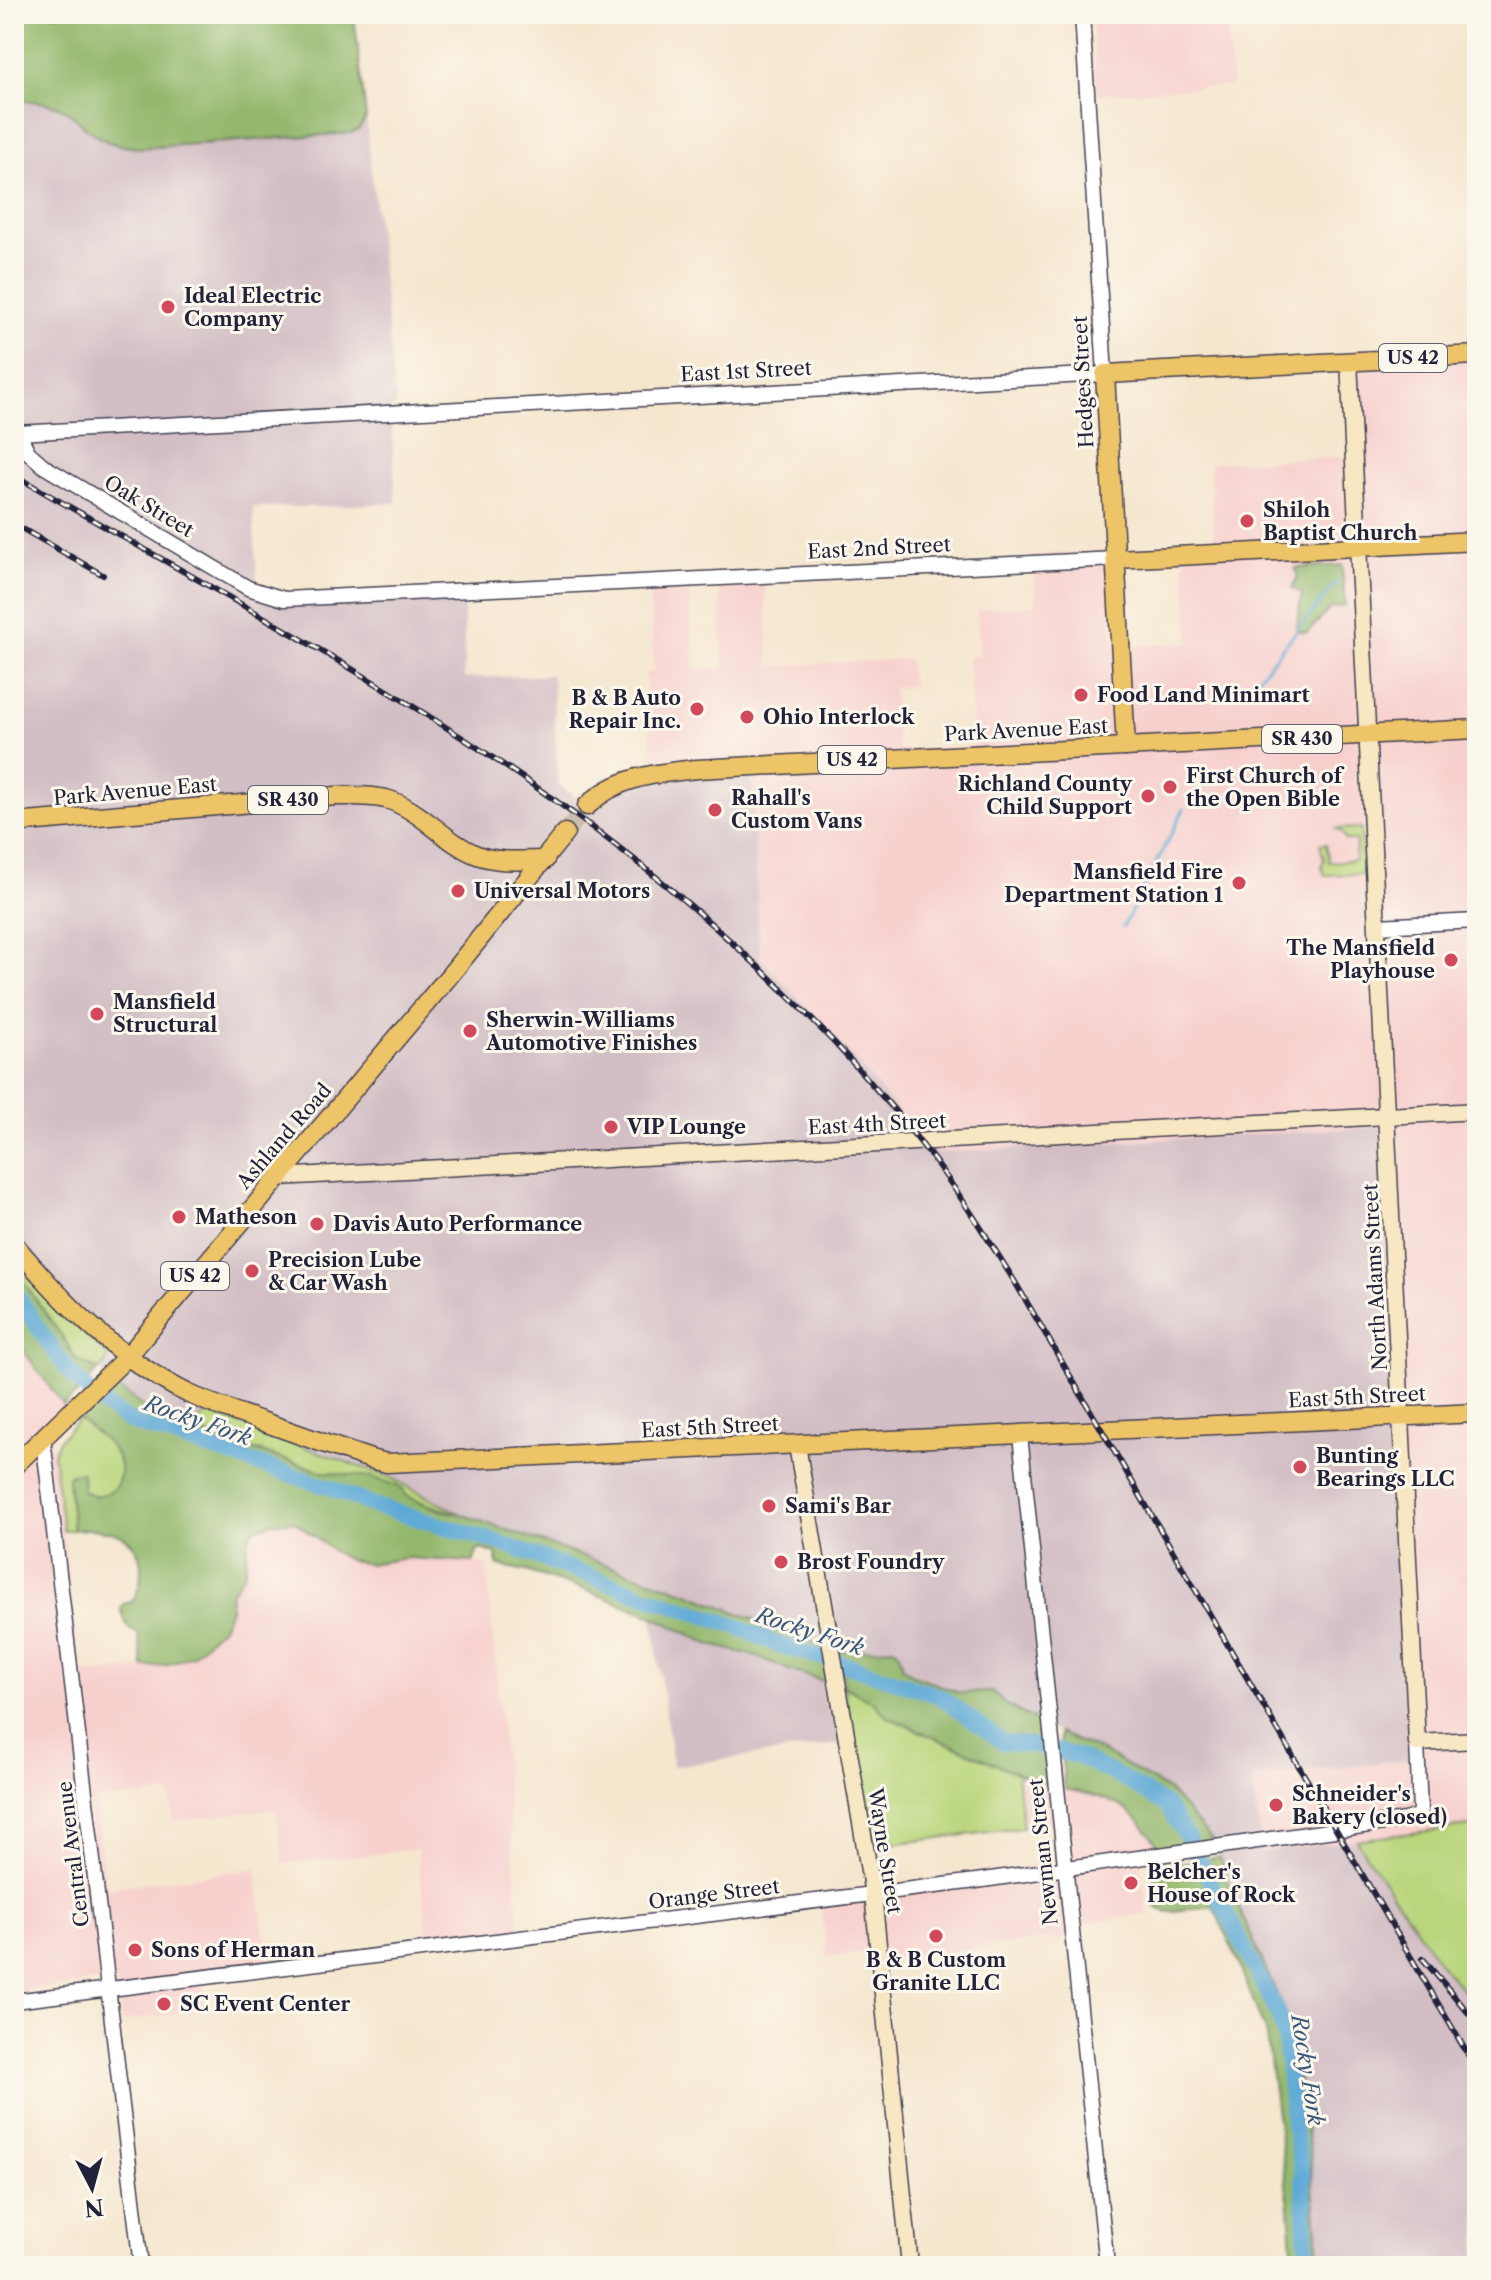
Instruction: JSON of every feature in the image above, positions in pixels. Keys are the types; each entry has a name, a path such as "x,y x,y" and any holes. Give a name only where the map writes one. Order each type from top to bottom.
{"main road":[{"name":"East 1st Street","path":"1105,374 1477,355"},
{"name":"North Adams Street","path":"1349,361 1417,1743"},
{"name":"Hedges Street","path":"1105,374 1126,747"},
{"name":"East 2nd Street","path":"1116,559 1477,541"},
{"name":"Park Avenue East","path":"587,806 615,785 666,772 751,765 1477,729"},
{"name":"Park Avenue East","path":"14,823 367,796 390,800 407,808 462,848 482,857 504,861 545,860"},
{"name":"US 42","path":"545,860 565,833"},
{"name":"Ashland Road","path":"14,1466 127,1357 545,860"},
{"name":"East 4th Street","path":"279,1177 1477,1111"},
{"name":"East 5th Street","path":"14,1244 53,1289 127,1357 178,1388 381,1463 1477,1413"},
{"name":"Wayne Street","path":"797,1445 873,1894 910,2266"},
{"path":"1417,1743 1477,1740"}],"street":[{"name":"Hedges Street","path":"1082,14 1105,374"},
{"name":"East 1st Street","path":"16,428 1105,374"},
{"name":"Oak Street","path":"16,428 28,452 53,472 248,588 284,599"},
{"name":"East 2nd Street","path":"284,599 1116,559"},
{"path":"1377,926 1477,921"},
{"name":"Newman Street","path":"1020,1435 1107,2266"},
{"name":"Central Avenue","path":"43,1438 141,2266"},
{"name":"North Adams Street","path":"1417,1743 1420,1805 1417,1816"},
{"name":"Orange Street","path":"14,2001 1065,1869 1417,1816"}],"shaded area":[{"path":"1092,14 1226,14 1232,86 1096,94"},
{"path":"30,100 66,111 94,135 138,148 359,129 366,118 396,406 391,407 396,503 253,507 258,598 286,606 464,597 464,678 552,675 558,784 587,806 606,790 751,765 760,958 833,1034 934,1153 1380,1127 1410,1759 1252,1777 1262,1852 1356,1840 1442,1967 1477,2005 1477,2266 1320,2266 1310,2153 1295,2053 1281,2003 1213,1841 1168,1790 1104,1752 1006,1705 991,1692 959,1693 911,1674 903,1667 894,1648 841,1651 824,1647 688,1593 461,1514 389,1477 208,1413 188,1429 153,1415 99,1370 106,1363 107,1354 48,1300 14,1261 14,101"},
{"path":"1477,349 1477,1825 1262,1852 1252,1776 1410,1758 1380,1127 934,1153 833,1034 760,958 751,766 653,773 645,673 654,671 649,588 689,585 695,670 723,668 719,584 764,581 770,666 909,659 912,686 893,688 898,750 974,747 968,657 980,656 977,609 1036,605 1033,555 1108,551 1114,647 1190,643 1183,548 1214,546 1210,463 1360,456 1356,355"},
{"path":"23,1351 64,1406 49,1422 81,1674 163,1666 222,1627 230,1609 231,1593 245,1572 248,1541 254,1529 273,1523 294,1521 348,1560 368,1564 407,1558 486,1564 520,1929 428,1940 417,1849 283,1864 276,1809 173,1821 169,1793 96,1801 105,1888 256,1869 268,1964 202,1974 206,2010 122,2021 115,1979 14,1993 14,1357"},
{"path":"652,1616 711,1645 756,1656 830,1683 841,1744 673,1766"},
{"path":"1017,1773 1120,1804 1151,1833 1159,1849 1139,1852 1148,1914 1080,1924 1081,1936 889,1958 888,1949 827,1957 819,1893 1056,1863 1053,1824 1023,1828"}],"green space":[{"path":"14,14 354,14 366,118 359,129 351,133 139,148 113,143 95,135 59,107 40,102 14,101"},
{"path":"1342,565 1345,606 1331,608 1307,633 1296,631 1302,594 1292,588 1298,577 1295,568"},
{"path":"1361,828 1362,874 1325,875 1321,866 1324,860 1320,845 1326,844 1329,862 1355,860 1356,840 1346,840 1336,829"},
{"path":"14,1261 48,1300 107,1355 106,1363 99,1370 76,1360 14,1269"},
{"path":"14,1269 76,1360 99,1370 64,1406 14,1338"},
{"path":"114,1384 153,1415 168,1422 323,1472 371,1477 397,1486 415,1500 441,1510 461,1514 688,1593 824,1647 830,1683 756,1656 711,1645 652,1616 588,1591 497,1565 496,1554 482,1549 477,1551 472,1562 407,1558 368,1564 348,1560 294,1521 254,1529 248,1541 245,1572 231,1593 230,1609 222,1627 193,1655 163,1666 143,1667 138,1634 128,1628 121,1609 123,1604 131,1602 138,1590 141,1572 139,1555 126,1539 117,1534 95,1529 73,1530 69,1475 80,1472 83,1491 95,1496 110,1491 119,1479 119,1460 115,1452 79,1419"},
{"path":"208,1413 389,1477 461,1514 188,1429"},
{"path":"79,1419 114,1450 121,1464 121,1473 115,1488 101,1495 83,1491 82,1486 68,1479 73,1530 63,1530 53,1454 59,1440"},
{"path":"894,1648 903,1667 911,1674 959,1693 991,1692 1006,1705 1042,1724 1048,1783 1028,1778 887,1717 874,1703 844,1686 841,1651"},
{"path":"844,1686 874,1703 887,1717 1017,1773 1023,1828 874,1846"},
{"path":"1059,1733 1104,1752 1168,1790 1213,1841 1159,1849 1131,1813 1095,1796 1065,1789"},
{"path":"1477,1825 1477,2005 1442,1967 1356,1840"},
{"path":"1219,1857 1281,2003 1295,2053 1310,2153 1320,2266 1293,2266 1289,2207 1267,2037 1213,1906 1166,1912 1157,1908 1153,1883 1156,1872 1166,1865"}],"waterway":[{"path":"1257,679 1338,581"},
{"path":"1123,927 1184,809"},
{"name":"Rocky Fork","path":"14,1290 51,1348 79,1382 112,1411 133,1423 331,1488 372,1505 497,1542 733,1625 776,1644 939,1696 1003,1742 1077,1756 1124,1779 1166,1805 1187,1837 1277,2011 1285,2038 1293,2122 1303,2176 1308,2266"}],"tunnel":[{"path":"565,833 587,806"}],"railway":[{"path":"14,475 369,679 507,767 620,849 713,925 844,1053 933,1159 1015,1282 1477,2070"},
{"path":"14,524 103,575"},
{"path":"1423,1959 1477,2023"}],"place":[{"name":"Ideal Electric Company","path":"168,307"},
{"name":"Shiloh Baptist Church","path":"1247,521"},
{"name":"Food Land Minimart","path":"1081,695"},
{"name":"B & B Auto Repair Inc.","path":"697,709"},
{"name":"Ohio Interlock","path":"747,717"},
{"name":"First Church of the Open Bible","path":"1170,787"},
{"name":"Richland County Child Support","path":"1148,796"},
{"name":"Rahall's Custom Vans","path":"715,810"},
{"name":"Mansfield Fire Department Station 1","path":"1239,883"},
{"name":"Universal Motors","path":"458,891"},
{"name":"The Mansfield Playhouse","path":"1451,960"},
{"name":"Mansfield Structural","path":"97,1014"},
{"name":"Sherwin-Williams Automotive Finishes","path":"470,1031"},
{"name":"VIP Lounge","path":"611,1127"},
{"name":"Matheson","path":"179,1217"},
{"name":"Davis Auto Performance","path":"317,1224"},
{"name":"Precision Lube & Car Wash","path":"252,1271"},
{"name":"Bunting Bearings LLC","path":"1300,1467"},
{"name":"Sami's Bar","path":"769,1506"},
{"name":"Brost Foundry","path":"781,1562"},
{"name":"Schneider's Bakery (closed)","path":"1276,1805"},
{"name":"Belcher's House of Rock","path":"1131,1883"},
{"name":"B & B Custom Granite LLC","path":"936,1936"},
{"name":"Sons of Herman","path":"135,1950"},
{"name":"SC Event Center","path":"164,2004"}]}
